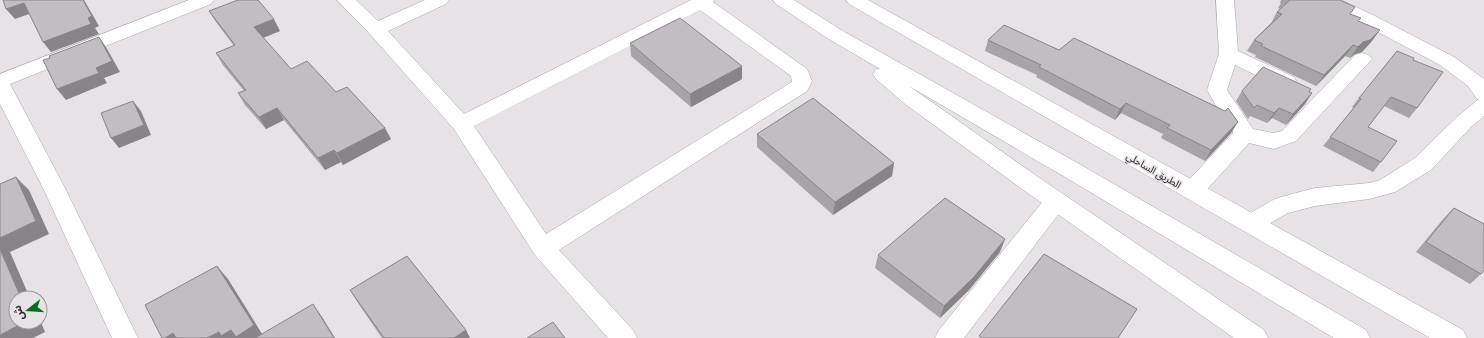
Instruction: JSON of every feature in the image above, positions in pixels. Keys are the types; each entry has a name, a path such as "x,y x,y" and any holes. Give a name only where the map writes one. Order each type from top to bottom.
{"main road":[{"path":"125,338 55,190 0,82 205,0"},
{"path":"346,0 376,29 461,124 543,248 624,338"},
{"path":"376,29 440,0"},
{"path":"782,0 834,34 1073,171 1357,338"},
{"name":"الطريق الساحلي","path":"855,0 1192,192 1454,338"},
{"path":"1225,0 1229,54 1217,90 1229,111 1242,127 1244,135"},
{"path":"1327,0 1369,20 1447,61 1475,81 1484,94"},
{"path":"461,124 703,1 800,73 802,81 800,86 543,248"},
{"path":"834,34 912,99 1056,201 1256,338"},
{"path":"1229,54 1311,93"},
{"path":"1244,135 1274,141 1289,136 1311,93 1362,58"},
{"path":"1250,224 1281,206 1315,197 1369,191 1387,186 1423,164 1446,140 1484,105"},
{"path":"1192,192 1244,135"},
{"path":"948,338 1056,201"}],"building":[{"path":"3,0 83,0 92,16 88,18 91,24 43,42 24,3 6,9"},
{"path":"238,0 258,0 274,19 254,27 291,69 307,61 336,92 347,87 385,128 337,153 334,150 318,158 277,108 259,117 238,93 246,90 216,53 235,45 209,11"},
{"path":"1290,0 1340,0 1355,7 1350,14 1361,18 1358,21 1380,30 1370,40 1363,42 1358,47 1353,45 1324,75 1261,46 1263,44 1254,40 1282,14 1277,12"},
{"path":"680,18 742,66 690,94 630,43"},
{"path":"1004,25 1059,50 1074,38 1225,111 1228,108 1238,122 1211,150 1167,128 1170,125 1126,103 1120,109 1039,67 1041,65 988,40"},
{"path":"99,37 112,61 96,68 99,73 57,89 43,60 50,58 49,56"},
{"path":"1397,51 1414,58 1413,60 1443,72 1417,108 1391,97 1368,127 1397,141 1381,162 1330,137"},
{"path":"1263,67 1311,89 1309,92 1312,93 1293,114 1279,108 1274,113 1257,105 1254,108 1242,91"},
{"path":"813,98 894,163 835,202 757,134"},
{"path":"133,101 144,125 111,138 101,113"},
{"path":"16,177 36,221 0,238 0,184"},
{"path":"945,198 1005,239 974,277 944,306 878,255"},
{"path":"1454,208 1484,224 1484,270 1481,274 1426,242"},
{"path":"0,249 18,290 8,290 8,330 10,330 0,335"},
{"path":"1044,254 1137,309 1118,338 982,338 979,336"},
{"path":"407,256 466,330 454,338 384,338 350,290"},
{"path":"217,266 254,325 236,337 231,330 221,336 219,332 207,338 176,338 173,333 165,338 162,338 145,305"},
{"path":"313,304 334,338 255,338"},
{"path":"553,322 565,338 527,338"}]}
